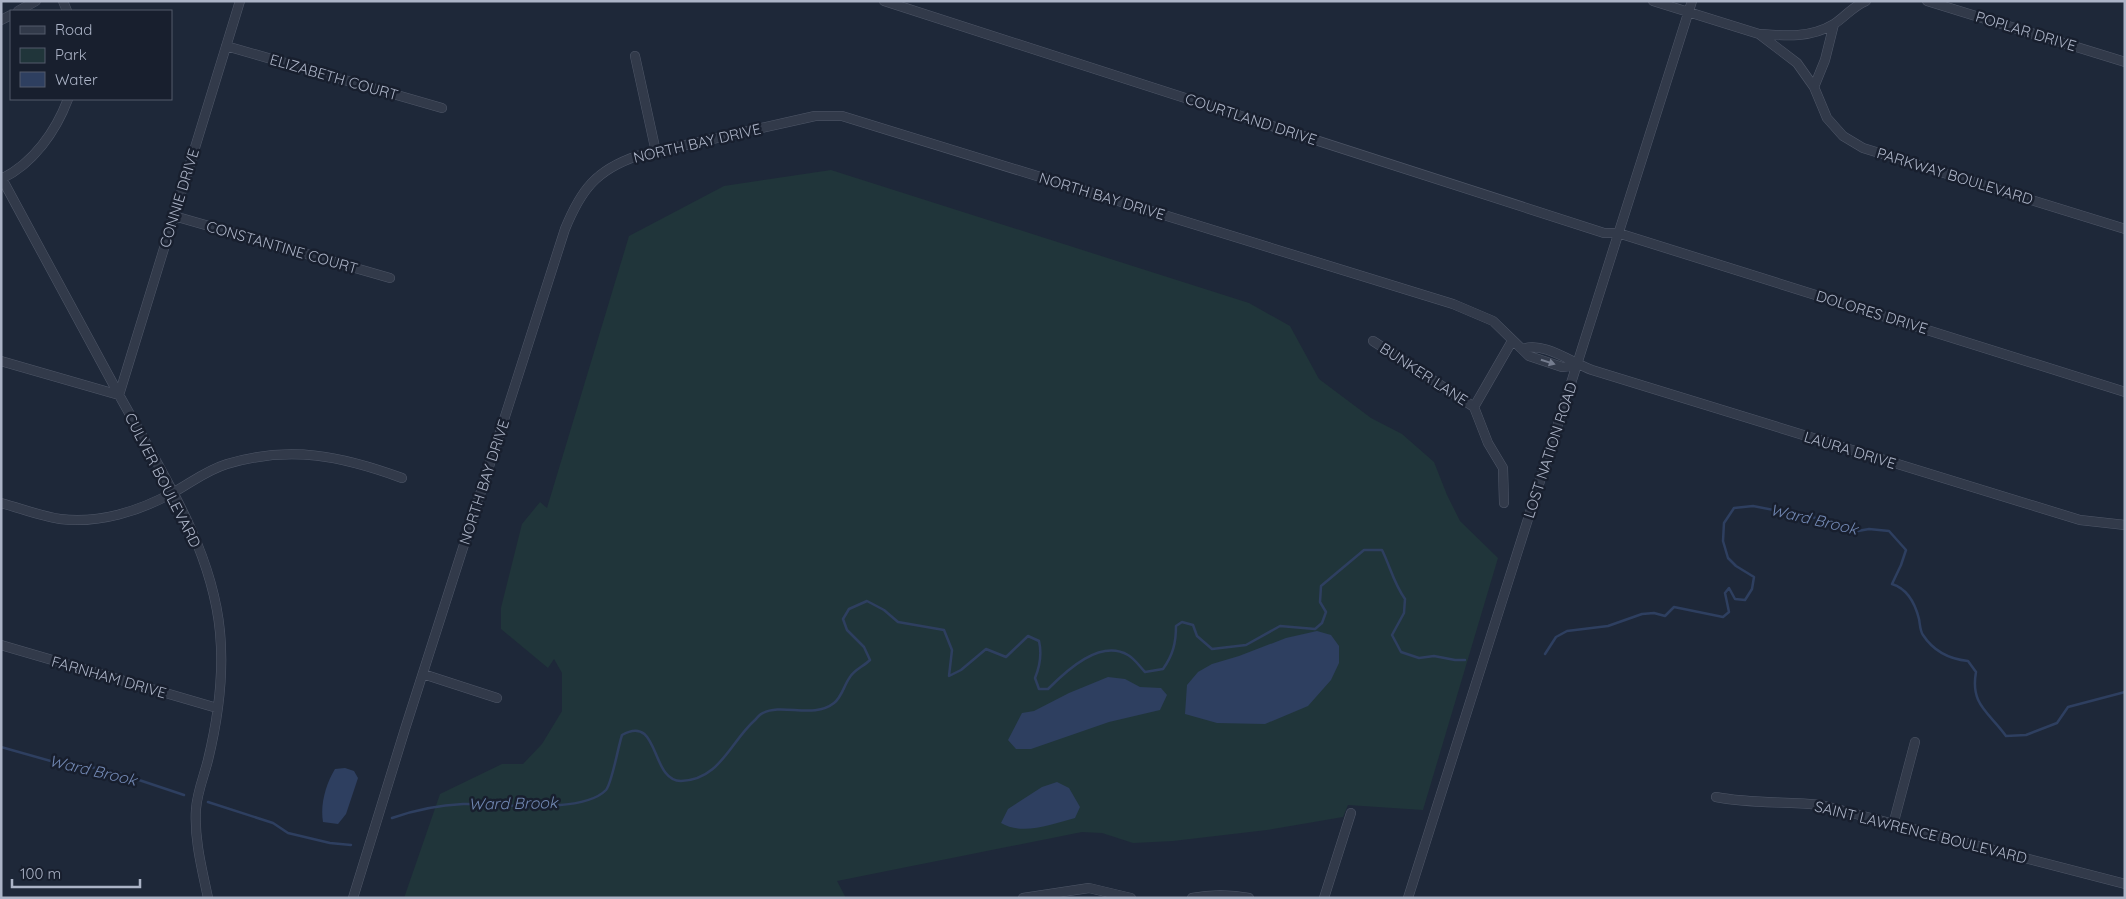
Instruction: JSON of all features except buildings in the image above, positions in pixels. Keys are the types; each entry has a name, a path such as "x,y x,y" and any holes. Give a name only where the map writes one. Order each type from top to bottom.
{"street":[{"path":"20,10 36,1"},
{"name":"CONNIE DRIVE","path":"119,394 240,1"},
{"name":"COURTLAND DRIVE","path":"884,1 1601,232 1618,233"},
{"name":"PARKWAY BOULEVARD","path":"1653,1 1759,34 1797,63 1814,87 1827,118 1843,136 1864,148 2125,229"},
{"name":"LOST NATION ROAD","path":"1408,898 1692,1"},
{"path":"1759,34 1782,36 1809,35 1834,24 1860,3 1866,1"},
{"name":"POPLAR DRIVE","path":"1927,1 2125,62"},
{"path":"1814,87 1825,60 1834,24"},
{"name":"ELIZABETH COURT","path":"226,46 442,108"},
{"path":"635,56 656,152"},
{"path":"2,179 20,169 37,151 61,115 68,100"},
{"name":"NORTH BAY DRIVE","path":"353,898 562,239 576,203 590,185 618,163 656,152 815,116 842,116 1453,304 1493,321 1512,341 1522,348 1530,346 1566,356 1577,365"},
{"name":"CULVER BOULEVARD","path":"2,179 173,493 200,555 216,608 221,653 217,708 210,751 196,810 198,848 208,898"},
{"name":"CONSTANTINE COURT","path":"174,216 390,278"},
{"name":"DOLORES DRIVE","path":"1618,233 2125,392"},
{"name":"BUNKER LANE","path":"1373,341 1474,407 1488,443 1503,468 1504,503"},
{"name":"BUNKER LANE","path":"1474,407 1512,341"},
{"path":"1,361 119,394"},
{"name":"LAURA DRIVE","path":"1577,365 2080,520 2125,525"},
{"path":"1,503 59,519 88,520 116,515 173,493 198,477 225,465 258,456 293,453 330,456 402,478"},
{"name":"FARNHAM DRIVE","path":"1,645 217,708"},
{"path":"423,674 497,698"},
{"path":"1893,825 1915,742"},
{"name":"SAINT LAWRENCE BOULEVARD","path":"1716,797 1740,802 1822,805 2125,884"},
{"path":"1324,898 1351,813"},
{"path":"1023,898 1089,888 1131,898"},
{"path":"1192,898 1220,894 1249,898"}],"green space":[{"path":"831,170 1249,303 1290,326 1319,379 1371,418 1402,434 1434,462 1460,521 1498,558 1423,810 1348,805 1343,817 1267,830 1173,841 1133,843 1102,833 1082,832 837,881 846,898 404,898 440,794 502,764 523,764 542,744 562,711 562,673 554,659 548,668 501,629 501,608 522,524 540,502 547,508 629,236 724,186"}],"water":[{"path":"1317,631 1331,635 1339,646 1339,663 1331,680 1308,706 1265,724 1217,723 1185,714 1187,685 1198,672 1212,664 1286,638"},
{"path":"1108,677 1125,679 1140,687 1161,688 1167,695 1160,710 1109,722 1031,749 1016,749 1008,740 1022,713 1034,711 1069,693"},
{"path":"345,768 354,771 358,778 346,814 338,824 323,822 324,794 329,781 335,769"},
{"path":"1057,782 1069,788 1080,807 1075,818 1028,829 1018,829 1001,823 1008,809 1042,787"}],"waterway":[{"name":"Ward Brook","path":"1545,654 1556,637 1567,631 1608,626 1642,614 1654,613 1665,616 1674,607 1723,617 1729,612 1725,593 1729,588 1735,599 1745,600 1752,589 1754,577 1736,566 1728,558 1723,541 1724,523 1734,508 1753,506 1821,519 1858,531 1869,529 1889,531 1906,550 1892,584 1898,586 1910,597 1917,613 1922,633 1927,641 1942,654 1968,661 1976,672 1975,683 1978,700 2006,736 2026,735 2057,723 2068,707 2125,692"},
{"name":"Ward Brook","path":"392,818 427,808 463,804 538,806 578,803 594,798 606,790 608,786 622,735 634,731 643,733 649,740 664,771 671,778 681,781 694,779 706,774 715,767 746,729 762,714 779,709 817,710 826,708 837,700 852,675 870,660 864,647 847,630 843,619 849,609 867,601 884,610 898,622 944,630 952,650 949,676 961,670 986,649 1006,657 1028,636 1039,641 1040,660 1035,678 1039,689 1048,689 1074,666 1095,654 1106,651 1117,651 1128,655 1145,672 1163,669 1173,649 1176,626 1182,622 1193,625 1197,636 1212,649 1246,645 1280,626 1315,629 1322,623 1326,612 1320,602 1321,586 1364,550 1382,550 1405,599 1404,613 1392,635 1401,652 1419,658 1434,656 1465,660"},
{"name":"Ward Brook","path":"1,747 72,767 100,768 112,771 184,795"},
{"name":"Ward Brook","path":"208,802 273,823 288,833 330,843 351,845"}]}
